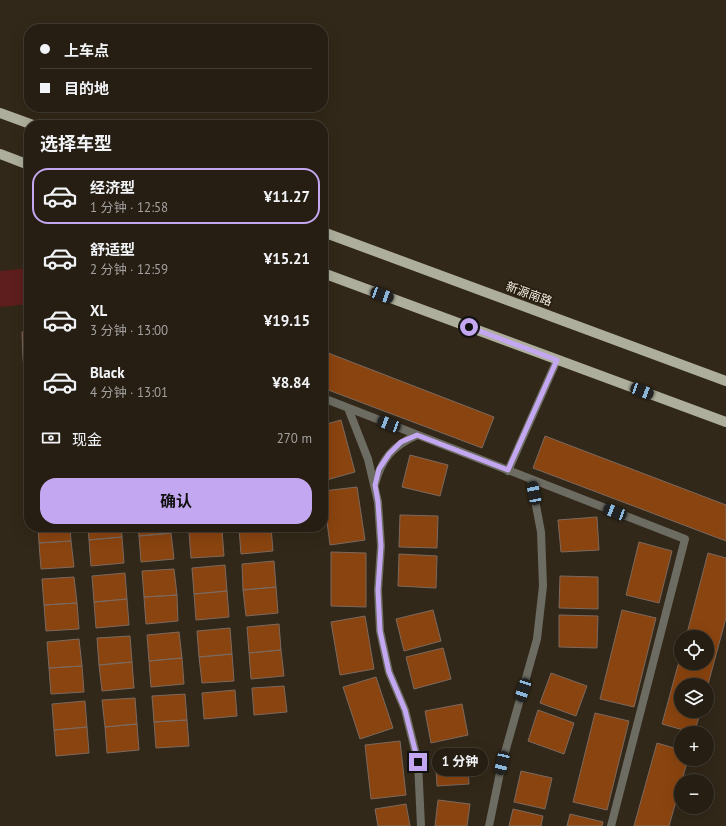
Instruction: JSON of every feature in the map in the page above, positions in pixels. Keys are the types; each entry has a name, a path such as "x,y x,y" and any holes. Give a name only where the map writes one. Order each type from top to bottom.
{"main road":[{"path":"0,113 24,122"},
{"path":"0,154 24,163"},
{"name":"新源南路","path":"328,234 726,381"},
{"path":"328,276 726,422"}],"lane":[{"path":"508,470 557,360"},
{"path":"328,400 685,539 611,826"},
{"path":"348,408 368,458 378,502 381,546 378,590 380,631 389,672 405,710 418,762 421,826"},
{"path":"375,485 379,469 389,454 401,442 417,435"},
{"path":"489,826 506,748 537,639 544,586 541,532 531,479"}],"shaded area":[{"path":"24,269 24,305 0,307 0,271"}],"building":[{"path":"22,332 24,332 23,358"},
{"path":"328,353 494,417 482,448 328,390"},
{"path":"341,420 355,472 328,480 328,424"},
{"path":"545,436 726,505 726,541 533,468"},
{"path":"410,455 448,465 440,496 402,487"},
{"path":"357,487 365,540 330,545 328,530 328,490"},
{"path":"400,515 438,516 437,548 399,547"},
{"path":"597,517 599,550 561,552 558,520"},
{"path":"38,532 70,532 71,541 39,543"},
{"path":"88,532 122,532 122,537 89,540"},
{"path":"139,532 171,532 171,533 139,536"},
{"path":"189,532 222,532 224,556 191,558"},
{"path":"239,532 271,532 273,551 241,554"},
{"path":"171,533 174,559 141,562 139,536"},
{"path":"122,537 124,563 91,566 89,540"},
{"path":"71,541 74,567 41,569 39,543"},
{"path":"639,542 672,551 659,603 626,595"},
{"path":"331,552 366,553 366,607 331,606"},
{"path":"708,553 726,558 726,618 714,662 714,630 688,630"},
{"path":"399,554 437,556 436,588 398,586"},
{"path":"274,561 276,587 243,590 242,564"},
{"path":"225,565 227,591 194,594 192,568"},
{"path":"174,569 177,595 144,597 142,571"},
{"path":"125,573 127,599 94,602 92,576"},
{"path":"560,576 598,577 598,609 559,608"},
{"path":"74,577 77,603 44,605 42,579"},
{"path":"276,587 278,613 246,616 243,590"},
{"path":"227,591 229,617 196,620 194,594"},
{"path":"177,595 178,621 146,624 144,597"},
{"path":"127,599 129,625 96,628 94,602"},
{"path":"77,603 79,629 46,631 44,605"},
{"path":"433,610 441,641 404,651 396,619"},
{"path":"622,610 656,618 634,707 600,699"},
{"path":"559,615 598,616 597,648 559,647"},
{"path":"365,616 374,669 340,675 331,622"},
{"path":"279,624 281,650 249,653 247,627"},
{"path":"230,628 232,654 199,657 197,631"},
{"path":"179,632 182,658 149,661 147,635"},
{"path":"130,636 132,662 99,665 97,638"},
{"path":"79,639 82,666 49,668 47,642"},
{"path":"443,648 451,679 414,689 406,657"},
{"path":"281,650 284,676 251,679 249,653"},
{"path":"232,654 234,681 202,683 199,657"},
{"path":"182,658 184,684 151,687 149,661"},
{"path":"132,662 134,688 102,691 99,665"},
{"path":"82,666 84,692 51,694 49,668"},
{"path":"677,670 712,670 710,678 674,678"},
{"path":"551,673 587,686 576,716 540,703"},
{"path":"376,677 393,728 360,739 343,687"},
{"path":"674,680 674,718 699,718 696,726 674,726 674,727 662,724"},
{"path":"284,686 287,712 254,715 252,688"},
{"path":"235,690 237,716 204,719 202,693"},
{"path":"185,694 187,720 154,722 152,696"},
{"path":"135,698 137,724 105,727 102,700"},
{"path":"85,701 87,727 54,730 52,704"},
{"path":"462,704 468,735 431,743 425,711"},
{"path":"538,710 574,723 564,754 528,741"},
{"path":"595,713 629,721 607,810 573,802"},
{"path":"187,720 189,746 156,748 154,722"},
{"path":"137,724 139,750 107,753 105,727"},
{"path":"87,727 89,753 56,756 54,730"},
{"path":"400,741 406,795 371,799 365,745"},
{"path":"657,743 674,748 674,766 686,766 684,774 674,774 674,808 669,826 634,826"},
{"path":"467,752 469,784 437,786 435,754"},
{"path":"521,771 552,778 545,809 514,802"},
{"path":"438,800 470,804 467,826 435,826"},
{"path":"406,804 410,826 378,826 375,809"},
{"path":"513,809 543,816 541,826 509,826"},
{"path":"570,814 603,822 602,826 567,826"}],"route":[{"path":"418,762 405,710 389,672 380,631 378,590 381,546 378,502 375,485 379,469 389,454 401,442 417,435 508,470 557,360 469,327"}]}
